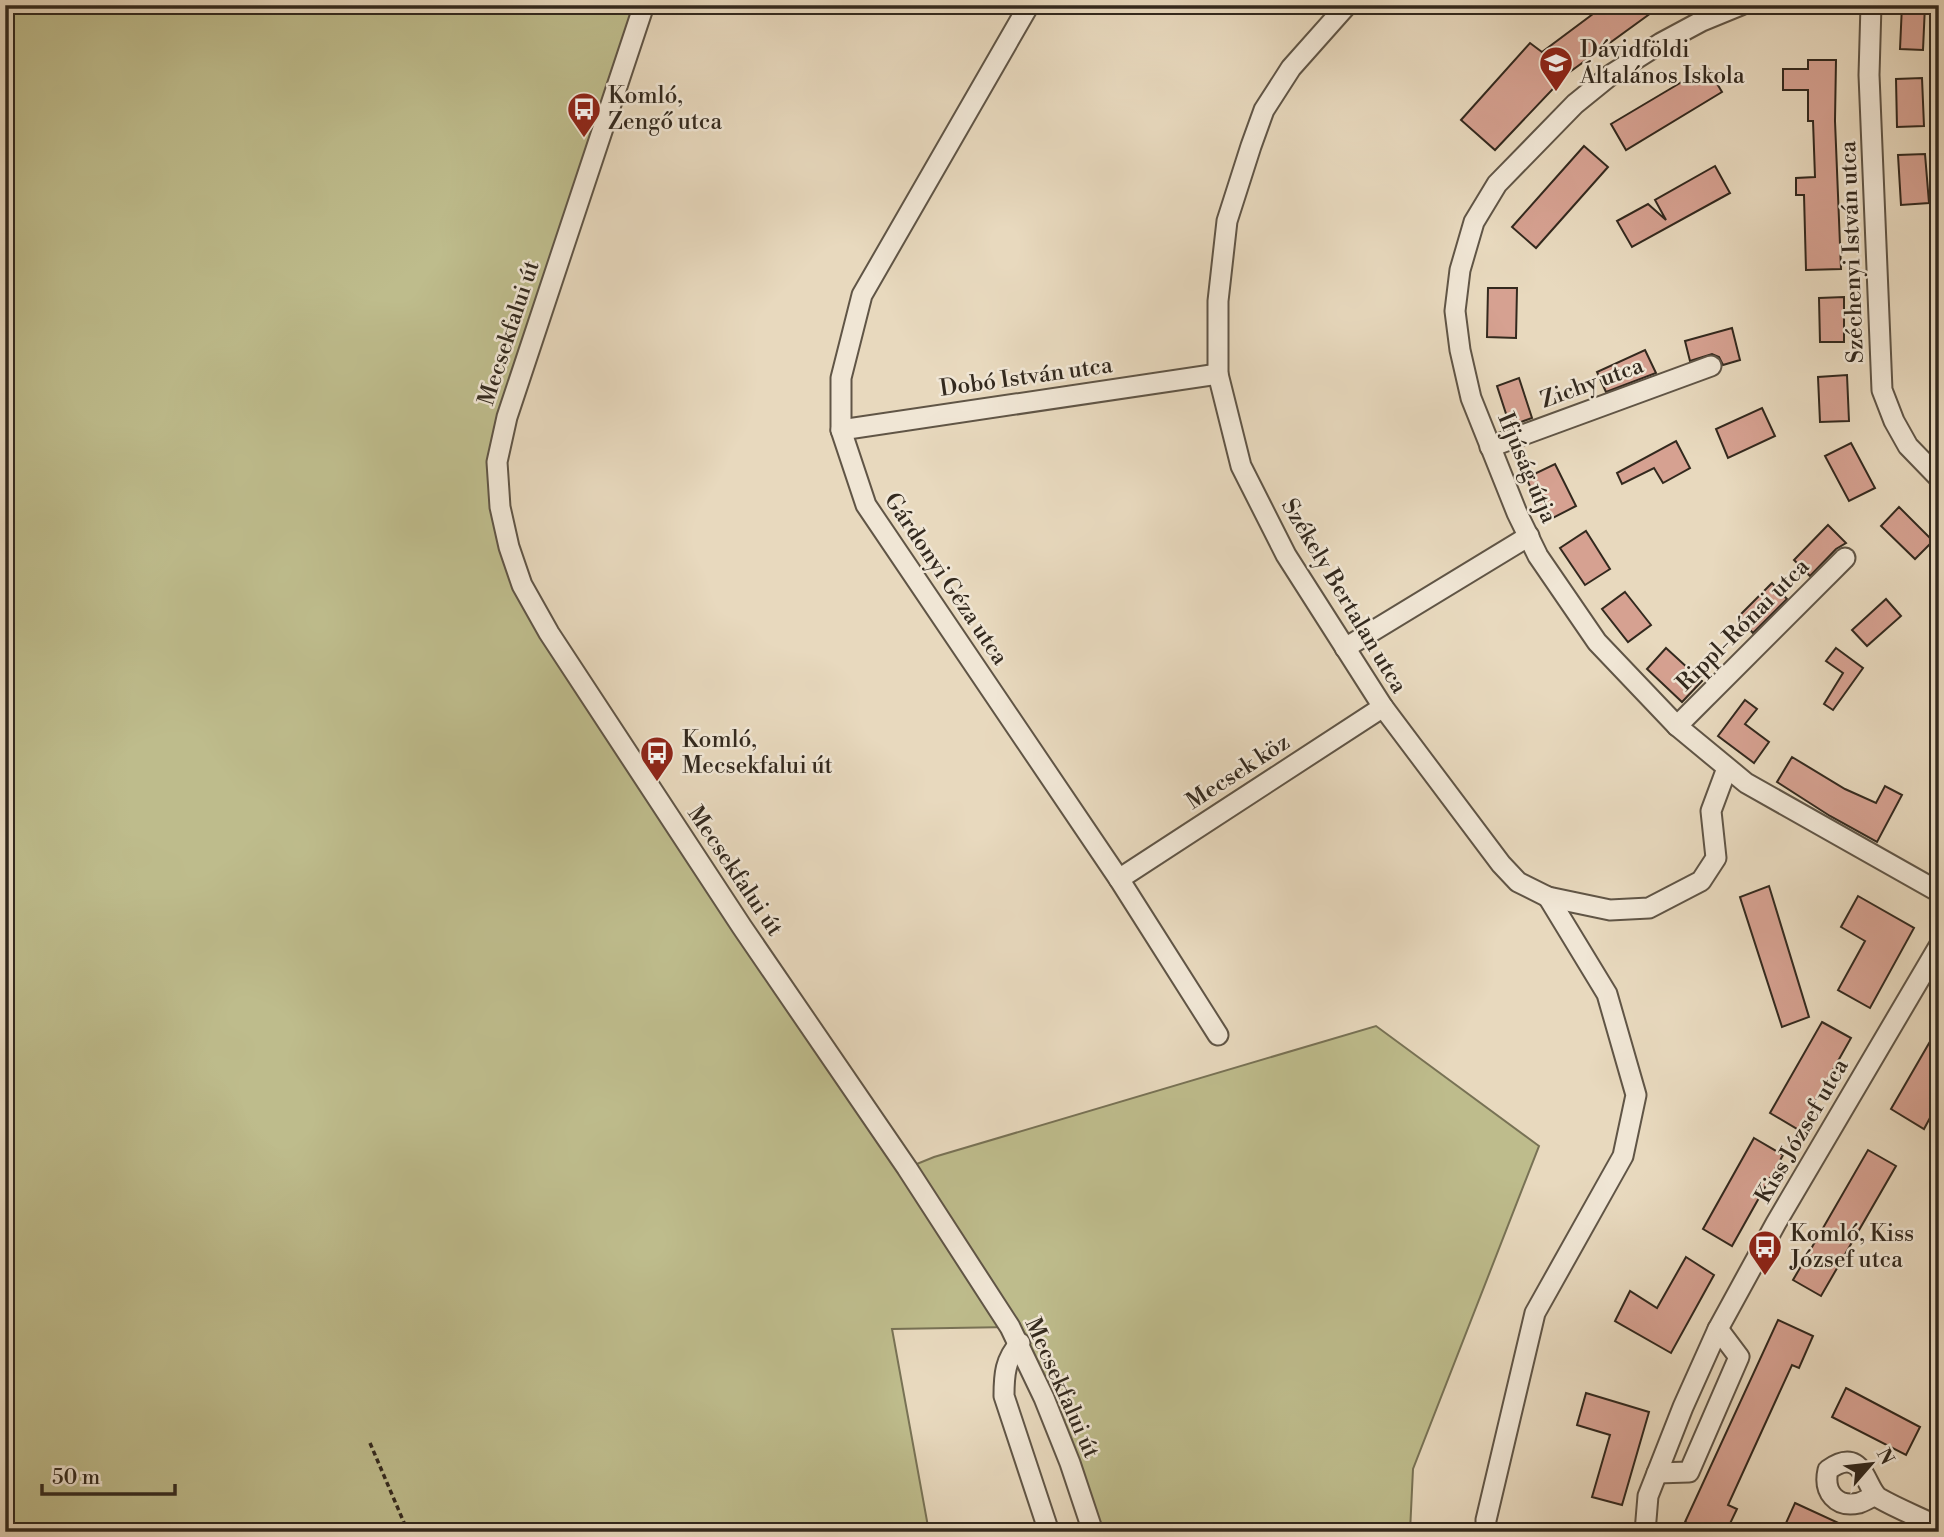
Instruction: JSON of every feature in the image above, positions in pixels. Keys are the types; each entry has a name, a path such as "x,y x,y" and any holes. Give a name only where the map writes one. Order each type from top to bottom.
{"street":[{"name":"Mecsekfalui út","path":"645,5 506,417 497,462 500,507 509,547 523,585 549,633 742,927 907,1168 1020,1343 1065,1450 1093,1532"},
{"name":"Gárdonyi Géza utca","path":"1029,5 862,295 841,378 841,430 866,505 1119,879 1218,1035"},
{"name":"Székely Bertalan utca","path":"1347,5 1291,68 1264,110 1227,221 1218,301 1218,374 1241,466 1286,555 1383,707 1501,864 1518,882 1548,897 1610,910 1649,908 1700,881 1716,858 1711,811 1727,768"},
{"name":"Ifjúság útja","path":"1741,5 1702,21 1612,74 1535,143 1497,184 1474,222 1460,270 1455,311 1460,350 1471,398 1538,556 1597,642 1677,726 1727,768 1779,804 1839,834 1939,892"},
{"name":"Széchenyi István utca","path":"1871,5 1869,75 1882,390 1894,421 1908,446 1939,478"},
{"name":"Zichy utca","path":"1490,447 1711,366"},
{"name":"Dobó István utca","path":"841,430 1218,374"},
{"path":"1345,648 1529,536"},
{"name":"Rippl-Rónai utca","path":"1677,726 1845,558"},
{"name":"Mecsek köz","path":"1119,879 1383,707"},
{"path":"1486,1532 1486,1521 1535,1313 1623,1156 1636,1095 1607,994 1548,897"},
{"name":"Kiss József utca","path":"1645,1532 1648,1496 1683,1407 1718,1329 1776,1223 1937,951"},
{"path":"1657,1473 1689,1472 1739,1357 1718,1329"},
{"path":"1020,1343 1009,1354 1004,1374 1004,1396 1049,1532"},
{"path":"1875,1495 1939,1527"}],"path":[{"path":"370,1443 408,1532"}],"shaded area":[{"path":"5,5 644,5 497,462 522,585 907,1168 934,1157 1376,1026 1539,1146 1413,1469 1410,1532 1093,1532 1010,1327 892,1329 929,1532 5,1532"}],"building":[{"path":"1605,5 1662,5 1567,74 1495,150 1461,120 1530,43 1542,52"},
{"path":"1902,5 1925,5 1923,50 1900,49"},
{"path":"1808,60 1836,60 1835,121 1841,269 1806,270 1804,195 1796,195 1796,178 1815,177 1813,121 1808,121 1808,90 1783,90 1783,69 1808,69"},
{"path":"1707,67 1722,92 1626,150 1611,124"},
{"path":"1922,78 1924,126 1897,127 1896,79"},
{"path":"1584,146 1608,167 1536,248 1512,227"},
{"path":"1925,154 1929,203 1901,205 1898,155"},
{"path":"1715,166 1730,193 1632,247 1617,221 1648,204 1666,220 1655,200"},
{"path":"1488,288 1517,288 1516,338 1487,337"},
{"path":"1844,297 1844,342 1820,342 1819,298"},
{"path":"1732,328 1740,360 1723,365 1719,357 1712,354 1690,361 1685,341"},
{"path":"1645,350 1656,373 1606,392 1597,372"},
{"path":"1847,375 1849,421 1820,422 1818,377"},
{"path":"1519,378 1532,418 1510,426 1497,386"},
{"path":"1762,408 1775,436 1728,458 1716,429"},
{"path":"1676,441 1690,468 1663,483 1654,468 1622,484 1617,473"},
{"path":"1851,443 1875,488 1849,501 1825,456"},
{"path":"1555,464 1576,506 1547,521 1526,478"},
{"path":"1899,507 1933,541 1915,559 1881,526"},
{"path":"1828,525 1846,543 1836,549 1810,576 1794,560"},
{"path":"1586,531 1610,569 1585,585 1560,548"},
{"path":"1772,583 1787,599 1753,633 1738,617"},
{"path":"1625,592 1651,625 1628,642 1602,609"},
{"path":"1886,599 1901,616 1867,646 1852,630"},
{"path":"1666,648 1702,681 1682,702 1647,669"},
{"path":"1836,648 1863,668 1833,710 1824,704 1843,673 1826,661"},
{"path":"1745,700 1757,709 1745,724 1769,742 1754,763 1718,736"},
{"path":"1792,757 1845,789 1876,803 1885,786 1902,795 1877,842 1777,782"},
{"path":"1769,886 1809,1017 1782,1027 1740,897"},
{"path":"1858,896 1914,928 1870,1008 1838,990 1865,941 1841,927"},
{"path":"1822,1022 1851,1038 1799,1130 1770,1113"},
{"path":"1939,1026 1939,1101 1924,1129 1891,1109"},
{"path":"1754,1138 1783,1155 1732,1246 1703,1229"},
{"path":"1868,1150 1896,1166 1821,1296 1793,1280"},
{"path":"1686,1257 1714,1275 1671,1353 1615,1321 1630,1291 1657,1308"},
{"path":"1778,1320 1813,1336 1799,1368 1792,1365 1728,1505 1737,1509 1726,1532 1707,1532 1685,1522"},
{"path":"1846,1388 1920,1427 1906,1455 1832,1417"},
{"path":"1586,1393 1649,1412 1622,1505 1592,1497 1610,1435 1577,1425"},
{"path":"1795,1503 1858,1532 1782,1532"}],"place":[{"name":"Dávidföldi Általános Iskola","path":"1556,93"},
{"name":"Komló, Zengő utca","path":"584,139"},
{"name":"Komló, Mecsekfalui út","path":"657,783"},
{"name":"Komló, Kiss József utca","path":"1765,1277"}]}
